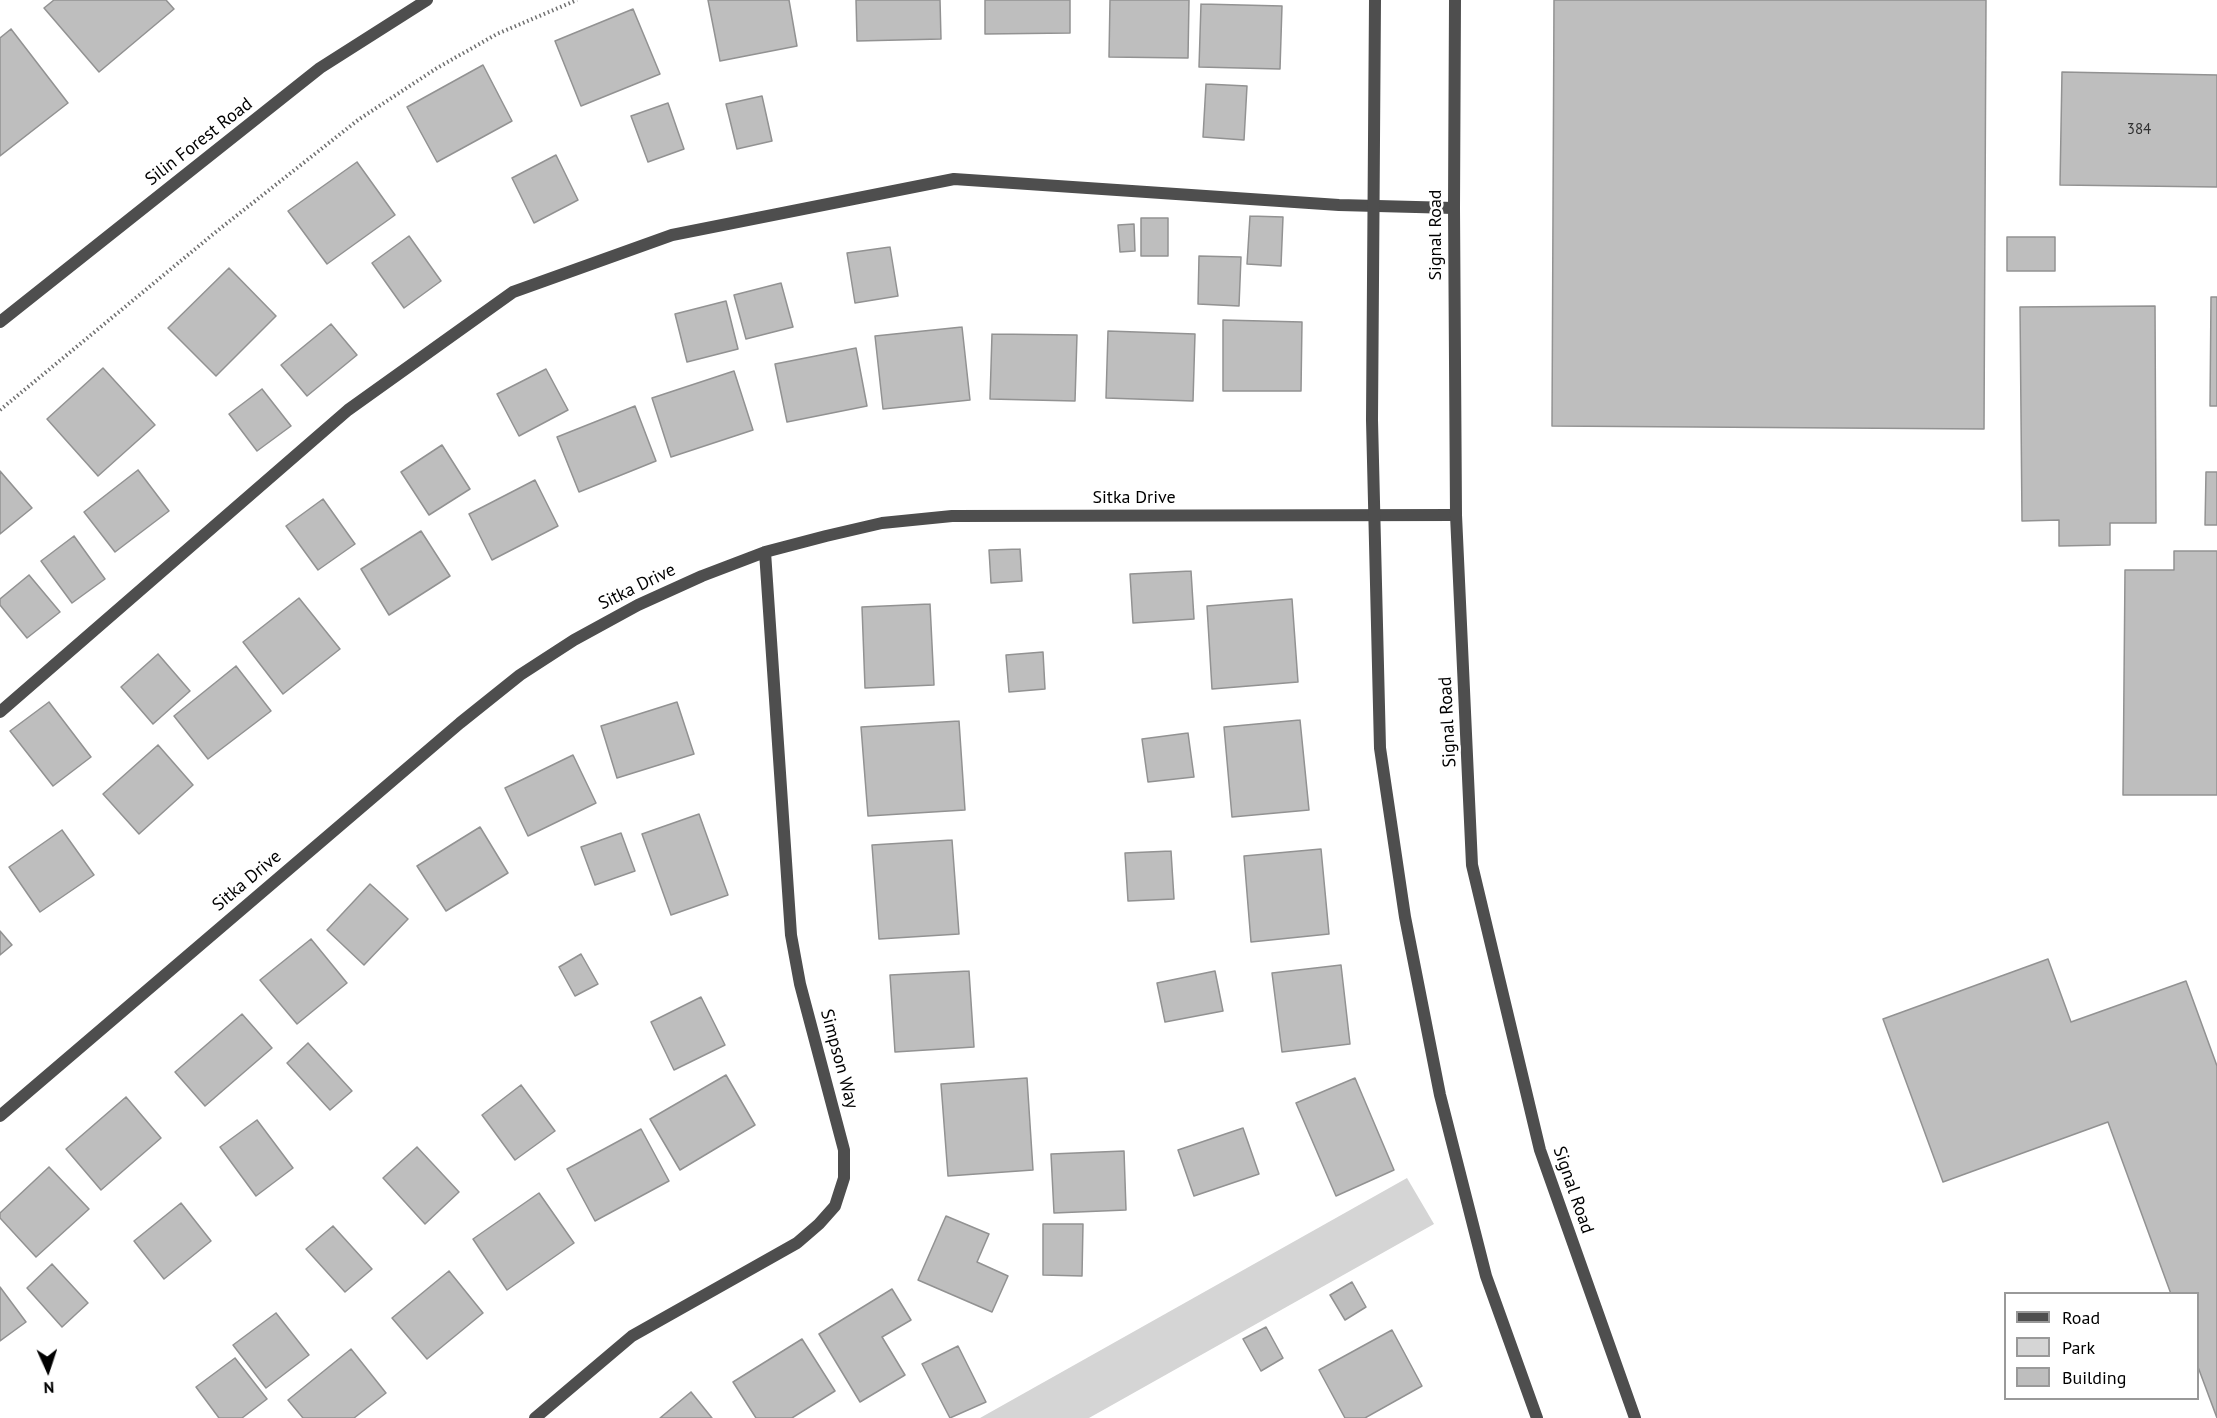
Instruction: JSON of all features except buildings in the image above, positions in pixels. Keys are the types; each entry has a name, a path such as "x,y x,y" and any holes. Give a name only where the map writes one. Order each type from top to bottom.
{"street":[{"name":"Silin Forest Road","path":"0,322 320,68 427,0"},
{"path":"1375,0 1372,206 1374,515 1380,748 1405,917 1440,1095 1484,1265 1537,1418"},
{"name":"Signal Road","path":"1455,0 1456,515 1472,865 1540,1150 1635,1418"},
{"path":"0,712 348,410 513,292 672,235 954,179 1372,206 1454,207"},
{"name":"Sitka Drive","path":"0,1116 460,723 520,675 574,640 638,604 702,576 765,552 882,523 952,516 1456,515"},
{"name":"Simpson Way","path":"535,1418 632,1336 797,1243 835,1206 844,1178 844,1150 800,984 791,935 765,552"}],"path":[{"path":"0,410 235,217 358,120 437,68 497,34 577,0"}],"green space":[{"path":"1407,1178 1434,1224 1089,1418 980,1418"}]}
